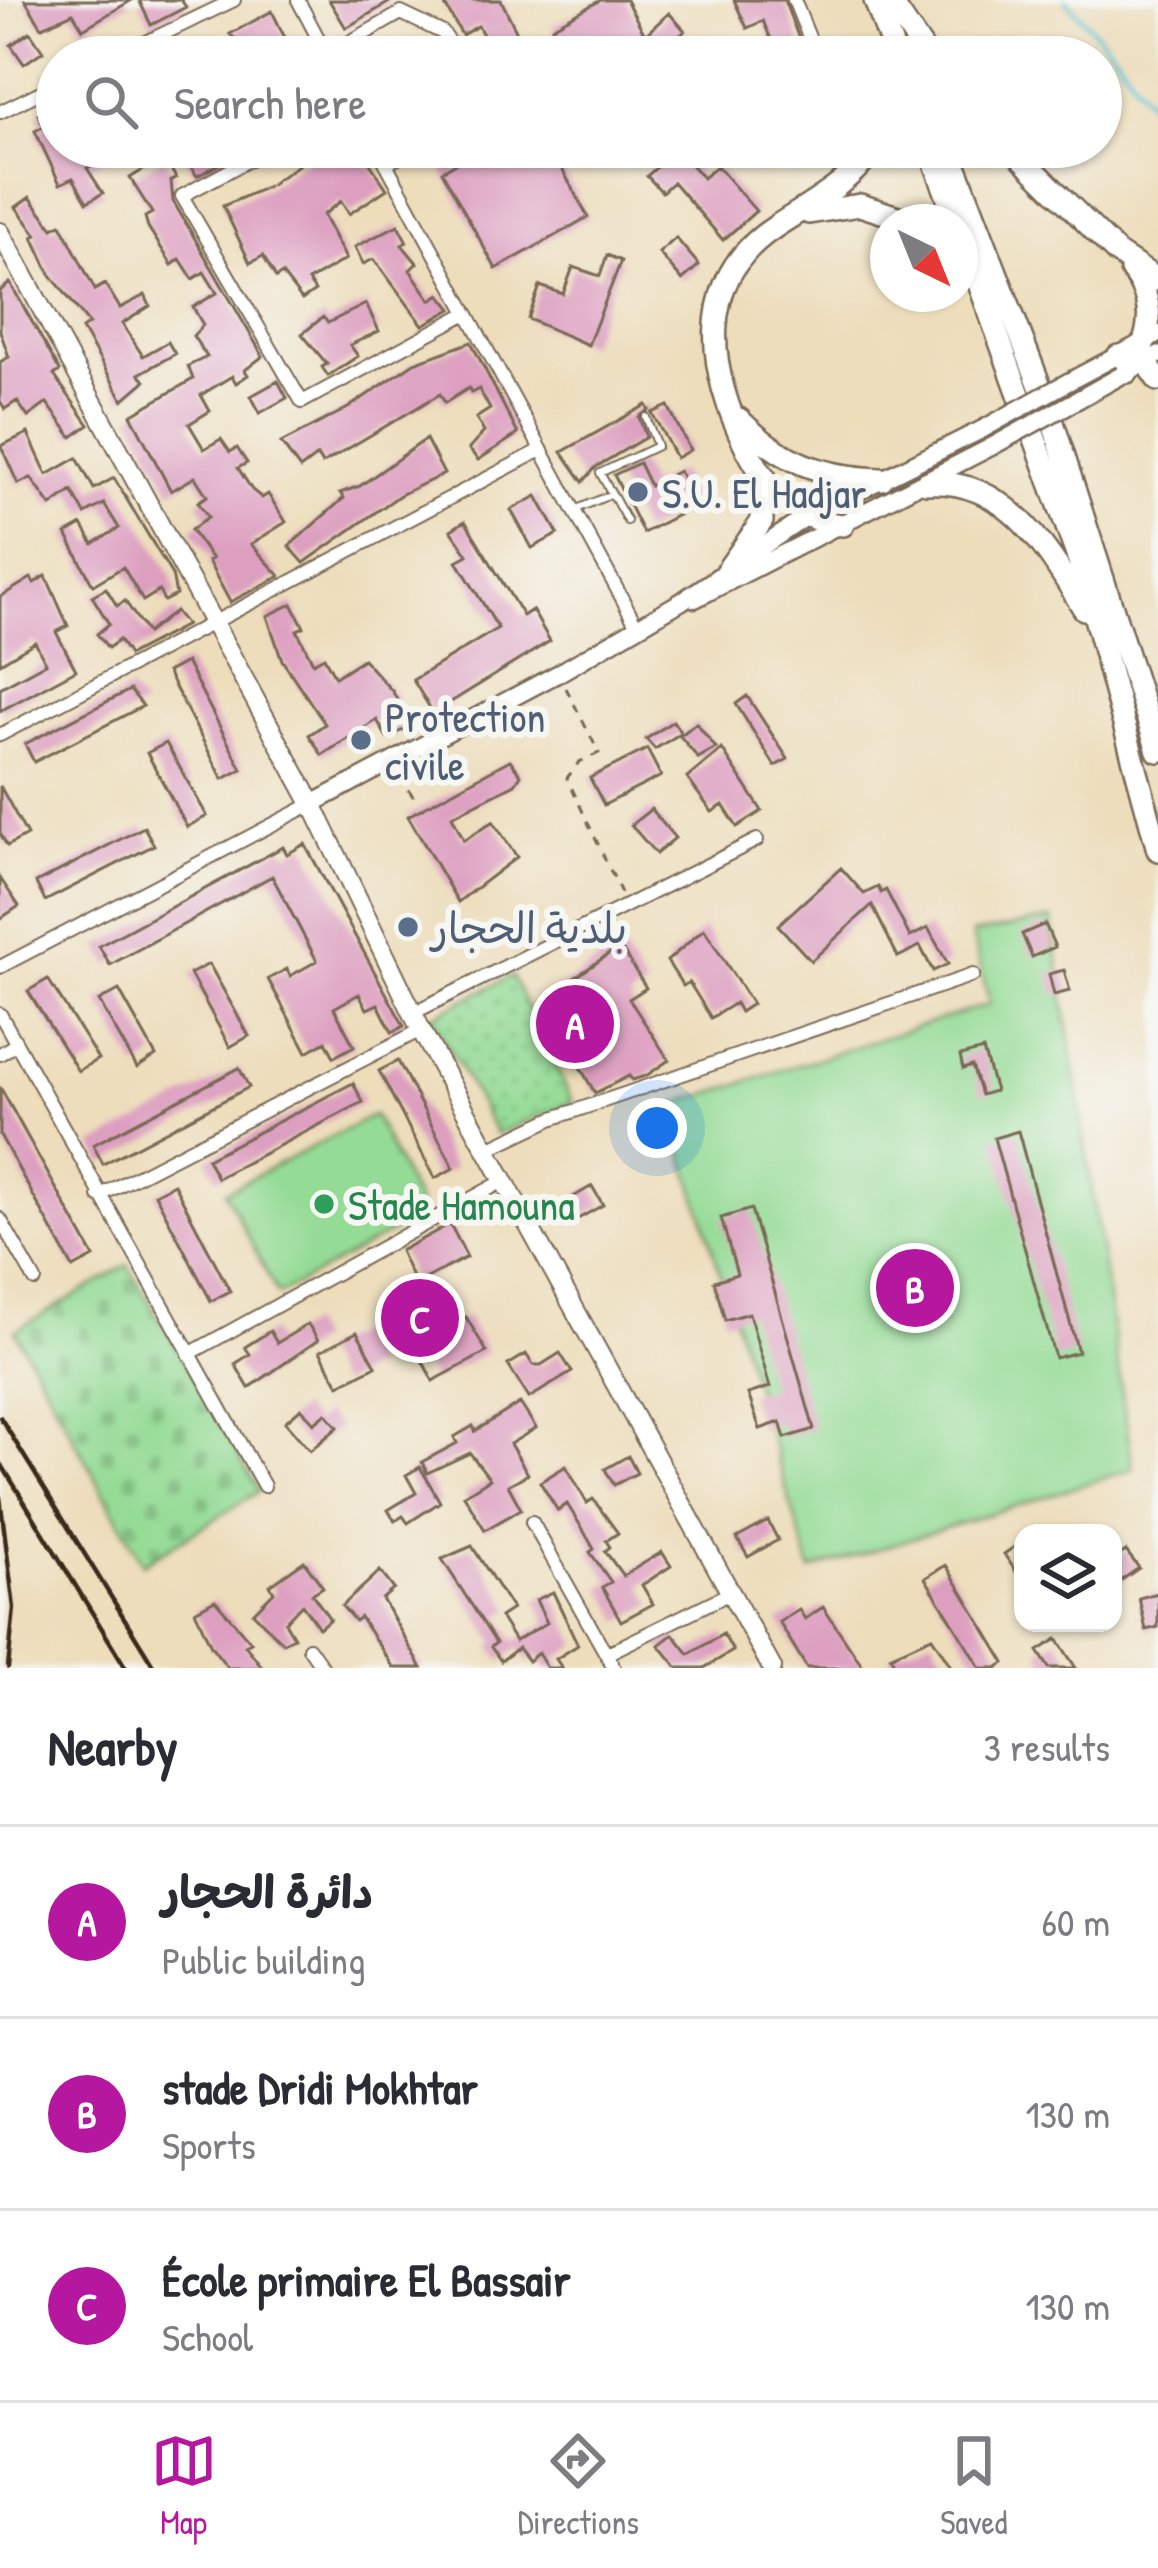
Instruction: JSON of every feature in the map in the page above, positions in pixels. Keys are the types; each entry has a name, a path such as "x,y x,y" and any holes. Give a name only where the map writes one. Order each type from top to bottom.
{"highway":[{"path":"886,1 888,36"},
{"path":"886,1 903,36"},
{"path":"886,1 912,36"},
{"path":"728,569 762,521 765,499 759,472 730,410 713,357 719,301 746,252 846,168"},
{"path":"937,168 950,204"},
{"path":"956,168 1055,428 1158,751"},
{"path":"1032,168 1117,254 1146,292 1144,357"},
{"path":"790,218 860,205 870,208"},
{"path":"1117,254 1158,280"},
{"path":"978,279 1101,635 1158,850"},
{"path":"730,410 769,447 800,465 835,476 882,479"},
{"path":"759,472 806,517 843,525"},
{"path":"926,483 976,490 1007,507 1058,564 1101,635"}],"main road":[{"path":"0,232 313,804 417,1022 772,1668"},
{"path":"313,804 559,674 682,602 738,581 926,483 1079,399 1144,357"},
{"path":"682,602 806,517 1068,382 1144,357"}],"street":[{"path":"159,36 234,0"},
{"path":"298,0 317,36"},
{"path":"794,0 809,36"},
{"path":"361,36 400,13 446,36"},
{"path":"0,112 36,94"},
{"path":"234,168 182,196 302,402 466,313"},
{"path":"388,168 637,626"},
{"path":"0,735 541,450"},
{"path":"0,967 313,804"},
{"path":"99,1196 627,905 757,840"},
{"path":"488,1149 551,1119 973,976"},
{"path":"0,1014 264,1486"},
{"path":"0,1054 16,1044"},
{"path":"189,1354 505,1180"},
{"path":"0,1219 34,1280"},
{"path":"532,1522 614,1668"},
{"path":"606,1654 732,1592"},
{"path":"309,1648 322,1668"}],"lane":[{"path":"628,521 600,472 657,446 646,417"},
{"path":"573,511 612,494"}],"path":[{"path":"559,674 599,753 579,762 567,778 627,905"},
{"path":"392,762 414,798"}],"green space":[{"path":"1052,919 1133,1469 811,1570 669,1106 990,1004 972,934"},
{"path":"512,976 573,1102 496,1134 432,1016"},
{"name":"Stade Hamouna","path":"374,1115 423,1215 278,1295 225,1192"},
{"path":"128,1265 259,1491 143,1564 15,1331"}],"building":[{"path":"25,0 132,0 83,29 73,13 42,27"},
{"path":"139,0 181,0 186,7 151,25"},
{"path":"329,0 393,0 346,28"},
{"path":"442,0 501,0 519,36 484,36 478,26 462,35"},
{"path":"601,0 626,0 645,35 669,13 685,31 679,36 558,36 552,27"},
{"path":"734,0 784,0 798,36 770,36 763,21 747,28"},
{"path":"272,11 284,36 232,36"},
{"path":"30,32 36,41 36,56 24,64 11,45"},
{"path":"52,168 87,168 103,193 87,202 73,178 60,184"},
{"path":"146,168 170,168 176,178 171,181 173,201 263,356 236,383 232,376 201,395 210,411 189,424 204,449 221,439 230,452 237,448 247,463 238,468 252,490 262,498 268,494 286,522 251,544 280,576 230,602 208,561 212,559 191,530 208,517 198,502 207,496 195,477 171,491 131,415 193,379 188,366 207,357 193,336 203,325 193,307 217,293 204,272 193,279 180,259 172,265 148,227 145,217 152,213 130,178"},
{"path":"294,168 373,168 387,189 349,214 341,201 323,215 346,259 308,281 315,291 302,300 282,274 276,278 263,256 250,263 223,206 267,187"},
{"path":"561,168 588,217 496,269 442,171"},
{"path":"656,168 694,168 703,178 719,168 756,211 723,240 673,182 662,192 647,176"},
{"path":"30,197 53,228 61,224 95,290 105,284 120,308 145,295 150,306 122,324 143,356 168,342 175,354 139,374 145,381 123,400 82,329 89,324 50,274 33,237 37,235 16,207"},
{"path":"398,225 407,242 402,245 417,263 410,270 431,300 440,294 452,309 423,325 374,259 363,264 355,247"},
{"path":"676,238 699,265 682,280 659,253"},
{"path":"607,255 621,261 588,345 528,319 540,286 563,294 573,267 600,276"},
{"path":"10,283 60,371 54,375 89,425 72,437 47,403 28,417 17,401 5,409 0,401 0,362 9,357 0,331 0,291"},
{"path":"366,304 379,331 350,345 358,356 328,376 322,367 327,364 302,334 323,317 328,323"},
{"path":"471,342 518,434 478,460 469,449 484,432 476,418 490,409 479,389 471,393 469,388 445,403 440,394 322,464 317,456 300,469 281,443 348,408 414,363"},
{"path":"278,381 287,398 260,413 251,396"},
{"path":"646,405 649,410 639,417 646,437 596,467 583,482 562,452"},
{"path":"668,406 690,450 676,458 652,413"},
{"path":"28,433 47,475 77,458 94,489 114,478 172,575 176,595 164,601 159,591 143,601 123,567 93,585 66,534 82,525 93,544 119,528 104,504 85,514 72,491 51,506 31,478 18,484 1,446"},
{"path":"426,439 444,474 400,495 304,563 289,546 344,498 340,493 360,486"},
{"path":"639,463 650,486 679,471 697,505 643,533 614,475"},
{"path":"537,496 558,534 532,548 511,510"},
{"path":"465,521 523,616 532,610 550,641 433,713 413,680 498,628 457,561 468,555 451,530"},
{"path":"46,576 68,626 56,632 76,670 0,711 0,688 46,663 35,642 0,663 0,597 31,578 34,583"},
{"path":"106,588 117,606 125,601 147,633 175,611 186,625 129,655 119,640 108,648 97,634 109,624 92,596"},
{"path":"292,604 304,627 297,630 313,663 324,657 335,677 363,659 393,692 411,726 387,738 377,720 322,755 309,735 325,724 282,660 267,616"},
{"path":"186,662 242,769 223,779 167,672"},
{"path":"130,690 143,706 34,762 25,744"},
{"path":"747,696 788,759 775,766 736,704"},
{"path":"673,721 681,733 655,749 646,739"},
{"path":"696,723 716,748 698,758 680,736"},
{"path":"166,743 207,816 187,827 147,753"},
{"path":"647,749 661,776 604,805 590,778"},
{"path":"722,749 762,811 737,827 723,805 712,812 687,778"},
{"path":"510,760 521,775 515,784 452,816 464,840 493,821 517,857 458,902 408,816"},
{"path":"0,786 27,835 7,846 0,833"},
{"path":"651,809 675,838 656,854 631,825"},
{"path":"144,827 154,845 45,901 36,883"},
{"path":"305,844 404,1026 392,1032 378,1004 367,1009 359,994 334,1008 354,1046 334,1057 326,1041 307,1052 268,979 287,969 290,976 317,961 272,876 110,965 99,946 283,847 287,854"},
{"path":"841,868 864,894 878,887 881,893 886,890 910,937 928,928 948,964 933,971 920,946 898,957 872,905 811,961 778,925"},
{"path":"0,878 19,906 0,919"},
{"path":"1045,924 1055,947 1032,957 1022,934"},
{"path":"704,929 752,1004 740,1012 735,1003 711,1018 689,982 683,986 667,961"},
{"path":"620,946 646,988 629,999 669,1060 646,1076 632,1080 629,1076 595,1093 542,1001"},
{"path":"209,964 249,1036 230,1047 190,974"},
{"path":"1064,970 1070,991 1054,995 1049,974"},
{"path":"48,979 98,1059 78,1071 28,991"},
{"path":"119,990 156,1056 137,1068 99,1001"},
{"path":"983,1050 995,1091 981,1095 972,1066 963,1069 960,1056"},
{"path":"398,1061 454,1168 435,1178 379,1071"},
{"path":"239,1068 249,1087 103,1164 93,1145"},
{"path":"353,1083 363,1102 217,1178 207,1159"},
{"path":"0,1087 94,1257 73,1268 0,1135"},
{"path":"1018,1131 1078,1352 1055,1358 994,1138"},
{"path":"174,1184 230,1291 211,1301 155,1194"},
{"path":"592,1186 603,1205 574,1221 563,1203"},
{"path":"751,1209 814,1429 785,1438 780,1422 760,1429 748,1394 770,1387 749,1313 725,1320 714,1281 737,1274 721,1218"},
{"path":"450,1224 467,1257 415,1284 400,1251"},
{"path":"466,1317 487,1352 433,1381 414,1345"},
{"path":"308,1324 318,1340 249,1388 235,1364 250,1354 245,1347 270,1331 277,1343"},
{"path":"357,1332 376,1366 339,1385 320,1351"},
{"path":"560,1353 572,1372 529,1398 508,1365 526,1354 533,1365 541,1365"},
{"path":"520,1403 536,1428 510,1444 528,1474 508,1485 521,1509 485,1530 464,1495 490,1479 470,1453 427,1473 422,1462 457,1443 454,1437 473,1426 475,1431"},
{"path":"301,1408 314,1423 326,1413 338,1427 310,1451 285,1422"},
{"path":"628,1456 637,1473 614,1485 605,1469"},
{"path":"566,1466 587,1503 593,1499 618,1533 606,1541 610,1547 605,1551 623,1576 662,1552 671,1566 642,1585 653,1604 621,1621 602,1587 611,1582 590,1552 594,1549 582,1528 567,1504 558,1511 540,1482"},
{"path":"420,1467 440,1502 408,1523 403,1516 395,1521 388,1510 416,1493 406,1475"},
{"path":"768,1521 778,1540 748,1557 737,1538"},
{"path":"472,1546 512,1609 500,1617 515,1641 547,1623 536,1600 553,1592 578,1645 556,1659 562,1668 547,1668 538,1653 528,1661 518,1648 501,1661 491,1647 496,1643 442,1559"},
{"path":"1014,1547 1014,1569 1004,1554"},
{"path":"1126,1551 1139,1568 1122,1580 1122,1553"},
{"path":"304,1561 323,1587 312,1594 330,1619 319,1628 302,1604 285,1622 294,1637 283,1643 253,1613 274,1592 270,1585"},
{"path":"946,1565 1005,1663 997,1668 981,1668 925,1578"},
{"path":"380,1571 394,1589 382,1599 422,1668 394,1668 360,1617 355,1621 342,1606"},
{"path":"1158,1593 1158,1627 1146,1630 1139,1598"},
{"path":"215,1600 251,1642 245,1645 263,1668 228,1668 211,1646 195,1611"},
{"path":"823,1607 864,1668 807,1668 779,1622 799,1610 805,1619"},
{"path":"673,1634 689,1654 723,1634 733,1651 704,1668 678,1668 659,1645"},
{"path":"932,1637 952,1668 897,1668 890,1656"},
{"path":"1057,1639 1076,1668 1049,1668 1038,1651"}],"waterway":[{"path":"1066,0 1099,36"},
{"path":"1122,64 1158,115"}],"railway":[{"path":"0,1417 155,1668"},
{"path":"0,1462 126,1668"},
{"path":"0,1497 14,1608 8,1668"}],"place":[{"name":"S.U. El Hadjar","path":"638,492"},
{"name":"Protection civile","path":"361,740"},
{"name":"بلدية الحجار","path":"408,927"},
{"name":"دائرة الحجار","path":"575,1024"},
{"name":"Stade Hamouna","path":"324,1204"},
{"name":"stade Dridi Mokhtar","path":"915,1288"},
{"name":"École primaire El Bassair","path":"420,1318"}]}
